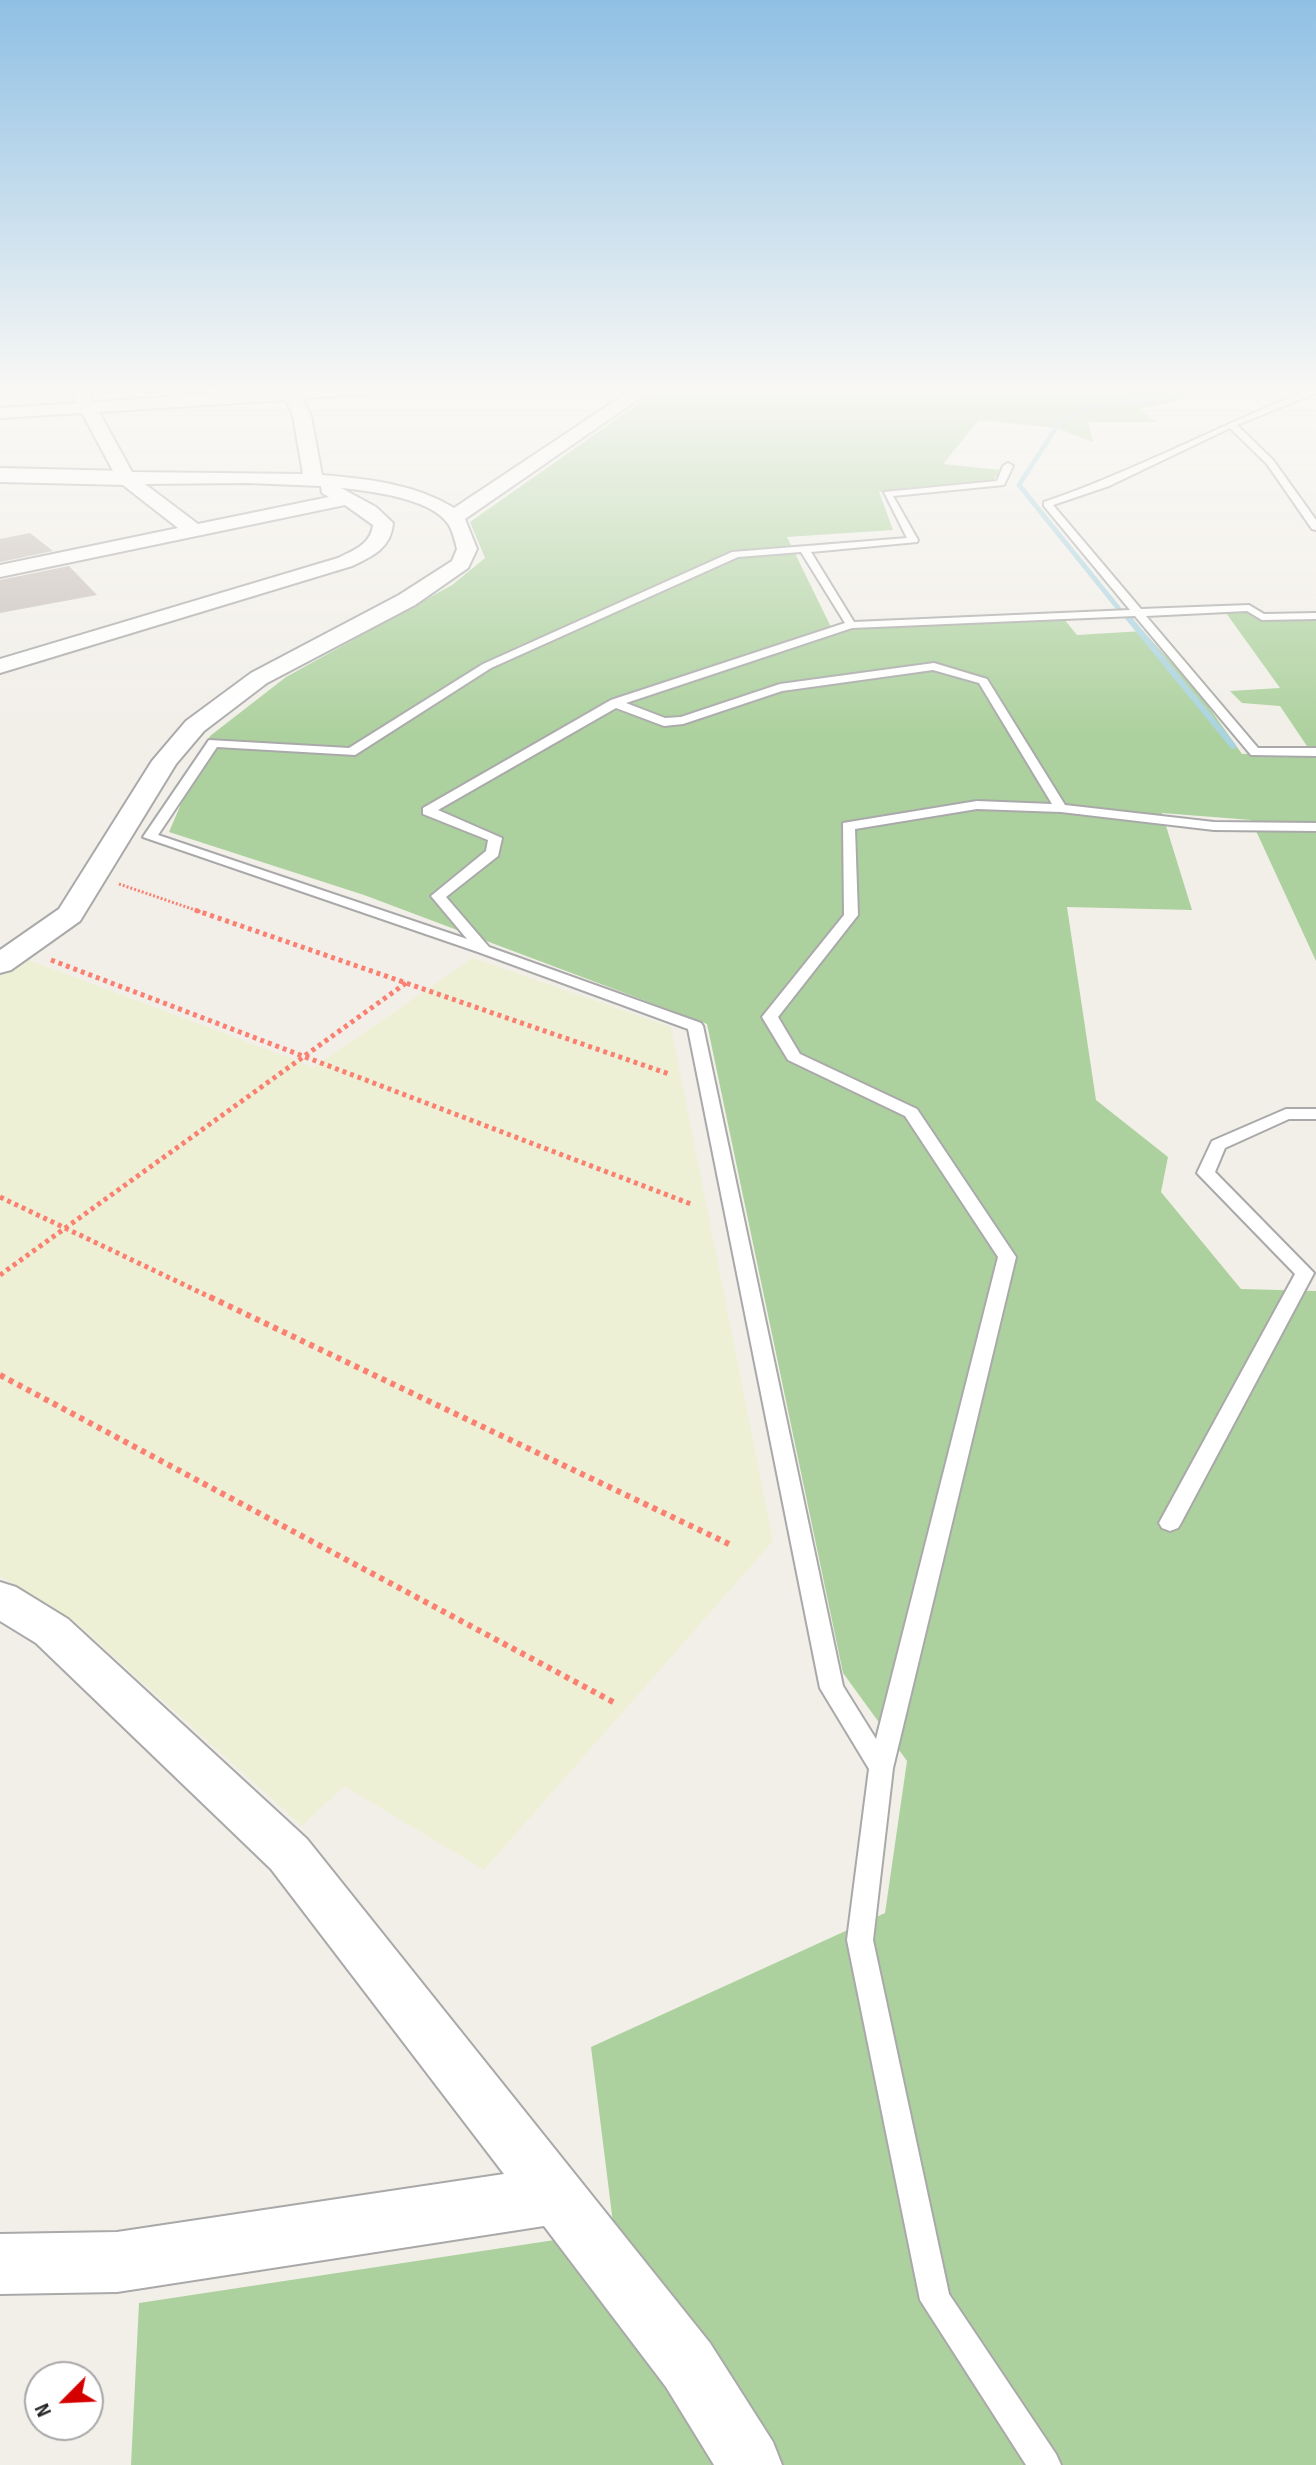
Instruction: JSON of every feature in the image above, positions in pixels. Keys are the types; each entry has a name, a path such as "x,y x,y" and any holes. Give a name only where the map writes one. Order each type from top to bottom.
{"street":[{"path":"159,504 194,531"},
{"path":"0,571 324,504"},
{"path":"0,666 345,562 369,550 382,536 383,523 355,504"},
{"path":"0,964 70,915 165,761 195,726 259,678 407,600 461,564 467,549 454,517 434,504"},
{"path":"454,517 473,504"},
{"path":"0,1599 52,1631 289,1854 688,2365 750,2465"},
{"path":"0,2264 117,2262 554,2196"}],"lane":[{"path":"881,1768 832,1688 695,1026 484,950 150,837 213,743 351,752 487,666 736,554 913,540 893,504"},
{"path":"1047,504 1255,752 1316,752"},
{"path":"1300,504 1316,527"},
{"path":"804,549 851,625"},
{"path":"484,950 438,896 493,853 495,838 428,811 615,703 851,625 1249,608 1262,617 1316,616"},
{"path":"615,703 664,722 683,720 780,688 934,666 983,681 1061,808"},
{"path":"1045,2465 935,2300 860,1940 881,1768 1007,1257 911,1113 794,1057 770,1017 851,915 848,826 977,805 1061,808 1214,826 1316,827"},
{"path":"1170,1523 1310,1272 1206,1173 1218,1145 1286,1114 1316,1114"}],"path":[{"path":"96,876 669,1074"},
{"path":"24,949 691,1204"},
{"path":"0,1275 406,983"},
{"path":"0,1197 729,1544"},
{"path":"0,1375 615,1703"}],"green space":[{"path":"496,504 883,504 893,530 787,537 831,627 1064,619 1077,635 1143,631 1198,692 1242,754 1311,752 1280,706 1242,703 1230,691 1280,688 1226,613 1244,612 1316,621 1316,961 1251,820 1162,813 1192,910 1067,907 1096,1100 1168,1157 1161,1192 1241,1289 1316,1291 1316,2465 131,2465 139,2303 614,2231 591,2047 885,1913 907,1761 843,1673 707,1024 364,895 169,832 210,736 286,677 452,585 485,558 470,522"},
{"path":"473,958 671,1027 773,1541 484,1870 344,1786 302,1826 72,1619 0,1576 0,974 26,959 314,1067"}],"building":[{"path":"30,533 53,551 0,562 0,539"},
{"path":"69,566 97,595 0,613 0,580"}],"waterway":[{"path":"1034,504 1119,609"},
{"path":"1127,616 1233,746"}]}
